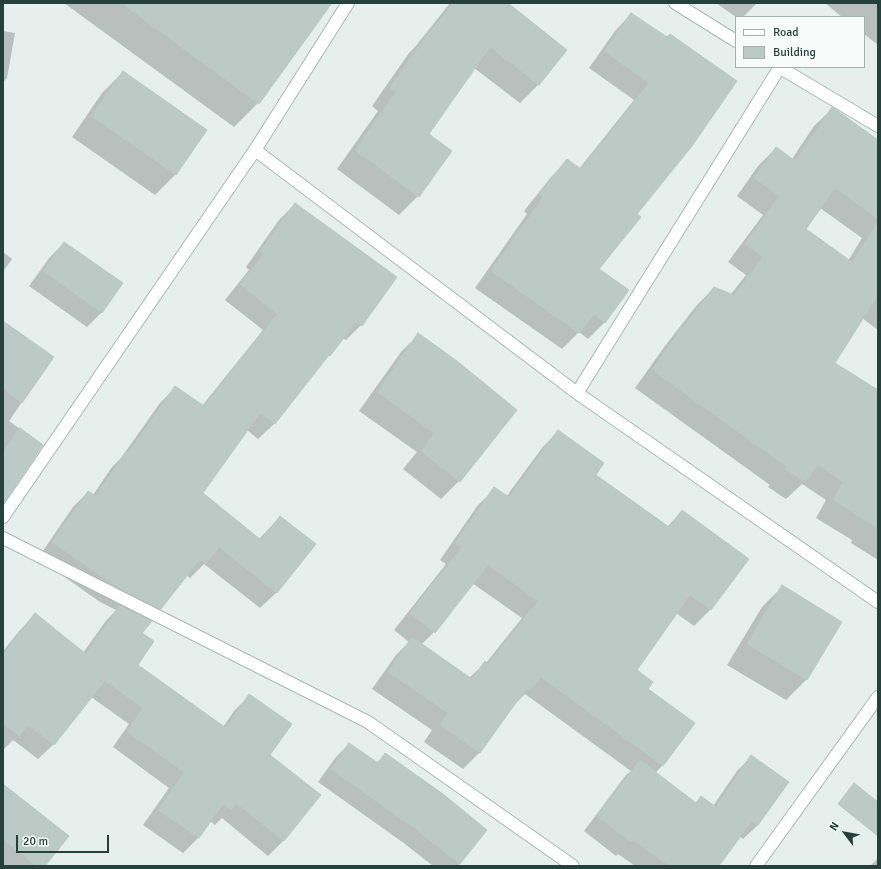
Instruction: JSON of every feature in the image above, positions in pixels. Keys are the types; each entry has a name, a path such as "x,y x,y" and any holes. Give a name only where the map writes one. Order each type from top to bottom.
{"street":[{"path":"3,517 255,150 348,3"},
{"path":"675,3 735,40"},
{"path":"577,393 778,68"},
{"path":"781,68 878,126"},
{"path":"255,150 577,393 878,602"},
{"path":"3,538 368,722 573,866"},
{"path":"756,866 878,696"}],"building":[{"path":"121,3 332,3 259,104"},
{"path":"453,3 508,3 567,50 539,85 490,47 429,134 452,151 419,197 355,150 396,92 390,87 428,33"},
{"path":"631,13 667,37 670,34 737,81 692,146 637,214 641,217 599,269 629,290 605,323 594,314 579,333 491,271 543,197 539,194 567,159 581,169 649,83 604,51"},
{"path":"123,71 207,130 176,175 91,116"},
{"path":"832,107 878,140 878,219 835,188 806,229 852,262 878,222 878,295 835,363 878,390 878,528 833,500 843,482 818,465 805,482 785,469 787,467 652,370 682,327 683,328 714,287 734,295 763,257 745,244 779,196 754,178 776,147 795,161"},
{"path":"295,203 397,277 362,326 356,322 275,424 260,413 203,493 261,540 280,516 316,544 277,593 219,547 206,564 200,559 161,609 115,586 52,542 88,491 96,496 127,450 129,452 175,386 204,406 277,314 240,284 264,254 260,251"},
{"path":"64,242 123,283 102,313 43,271"},
{"path":"3,321 54,357 22,403 3,389"},
{"path":"418,333 457,361 517,410 460,482 421,451 434,433 377,392"},
{"path":"20,428 43,445 3,504 3,452"},
{"path":"558,430 604,463 596,475 669,527 682,510 749,559 711,610 690,595 637,670 653,682 648,689 695,723 663,766 541,677 528,692 525,690 480,753 440,725 448,713 388,672 412,637 472,679 485,661 488,664 538,601 488,565 435,633 410,613 462,547 455,543 494,487 509,497"},
{"path":"782,585 842,622 807,680 747,644"},
{"path":"120,605 152,621 142,633 154,641 138,665 226,728 249,694 292,724 270,755 321,795 284,841 236,803 231,810 223,804 199,838 158,810 184,772 127,732 143,708 105,681 54,745 28,725 19,736 3,723 3,654 35,613 86,654"},
{"path":"349,743 378,763 385,753 443,794 487,830 460,864 418,831 331,769"},
{"path":"751,755 789,782 758,825 752,821 719,866 669,866 633,840 631,842 597,816 640,760 696,803 701,796 716,807"},
{"path":"854,783 878,802 878,836 838,804"},
{"path":"3,784 69,836 45,866 36,866 3,839"}]}
